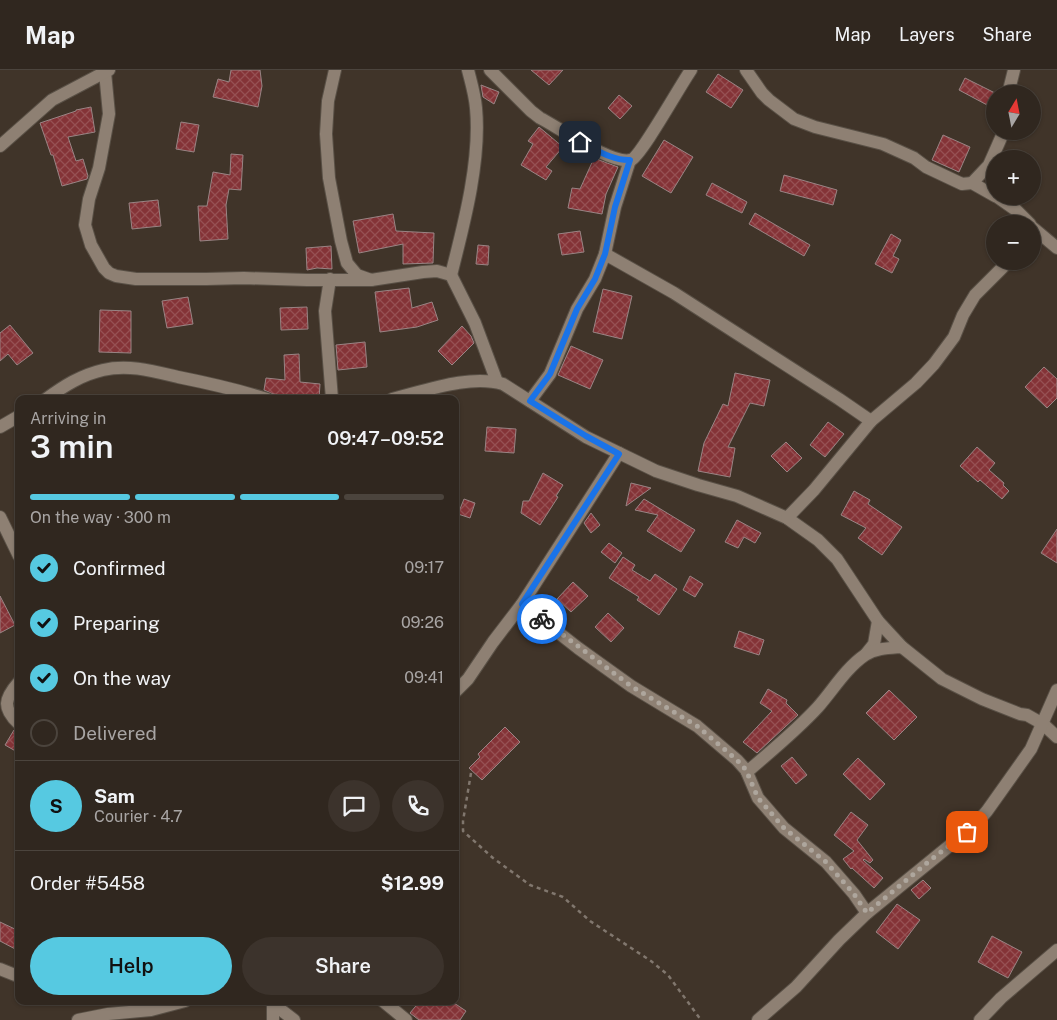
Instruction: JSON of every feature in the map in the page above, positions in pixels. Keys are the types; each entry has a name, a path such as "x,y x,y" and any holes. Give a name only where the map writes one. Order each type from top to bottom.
{"street":[{"path":"335,70 328,101 326,134 329,178 340,241 347,263 357,275 371,280"},
{"path":"468,70 475,99 477,129 468,199 451,275 476,323 497,382"},
{"path":"490,70 531,112 540,118 604,154 626,160 636,157 645,145 691,70"},
{"path":"746,70 762,93 794,119 815,127 883,144 914,158 926,167 962,184 972,183 986,191"},
{"path":"1010,85 1014,70"},
{"path":"0,146 52,100 107,71 109,114 100,168 89,199 84,222 95,253 109,273 124,278 136,279 244,278 307,280 371,280 437,271 451,275"},
{"path":"972,183 989,165 1000,140"},
{"path":"530,401 550,374 577,309 595,279 605,254 615,207 630,160"},
{"path":"1008,205 1021,215"},
{"path":"1041,237 1057,248"},
{"path":"605,254 698,308 871,421"},
{"path":"787,518 814,490 871,421 916,383 934,364 954,337 963,315 975,295 1000,270"},
{"path":"330,279 325,311 332,395"},
{"path":"52,395 77,378 104,369 121,367 136,368 202,382 252,395"},
{"path":"408,395 453,384 482,381 497,382 508,386 586,436 619,454 656,471 698,486 737,496 787,518 818,540 837,559 878,621 902,647 942,679 982,699 1020,714 1027,714 1043,724 1057,737"},
{"path":"0,427 15,418"},
{"path":"459,688 468,679 522,604 619,454"},
{"path":"0,517 15,548"},
{"path":"522,604 631,686 697,726 737,760 746,772 758,798 778,821 826,862 854,894 867,913"},
{"path":"746,772 797,730 852,666 866,654 874,644 878,621"},
{"path":"866,654 883,648 902,647"},
{"path":"15,687 7,698 6,706 9,715 15,720"},
{"path":"758,1020 796,987 839,940 867,913 975,825 1031,749 1057,690"},
{"path":"980,1020 1001,998 1057,950"},
{"path":"0,969 15,975"},
{"path":"78,1020 108,1014 151,1010 170,1005"},
{"path":"272,1020 273,1005"},
{"path":"276,1005 294,1020"},
{"path":"388,1005 406,1020"}],"path":[{"path":"471,773 463,831 493,858 530,885 562,897 590,921 651,961 668,975 701,1020"}],"building":[{"path":"231,70 260,70 262,86 258,107 213,97 218,79 229,82"},
{"path":"531,70 563,70 549,85"},
{"path":"718,74 743,90 731,108 706,92"},
{"path":"965,78 986,88 986,104 959,90"},
{"path":"481,85 499,92 494,104 483,97"},
{"path":"619,95 632,106 620,119 608,108"},
{"path":"91,107 95,132 68,137 76,161 83,159 88,176 87,179 62,186 53,155 51,155 40,123 76,110"},
{"path":"181,122 199,125 194,152 176,149"},
{"path":"539,127 563,147 546,167 552,171 546,180 521,165 533,144 528,141"},
{"path":"943,135 970,147 959,172 932,160"},
{"path":"664,140 693,157 671,193 642,176"},
{"path":"231,154 243,155 241,190 229,189 226,205 228,239 200,241 198,206 207,206 213,172 230,175"},
{"path":"594,158 618,167 606,194 602,214 568,208 572,188 580,189"},
{"path":"784,175 837,190 833,205 780,191"},
{"path":"712,183 747,202 742,213 706,195"},
{"path":"158,200 161,226 132,229 129,203"},
{"path":"755,213 810,245 804,256 749,224"},
{"path":"393,214 396,231 434,233 433,263 403,264 403,244 359,253 353,221"},
{"path":"580,231 584,252 562,255 558,234"},
{"path":"891,234 901,240 893,256 899,259 892,273 875,264"},
{"path":"478,245 489,246 488,265 476,264"},
{"path":"331,246 332,269 317,268 307,270 306,248"},
{"path":"409,288 412,308 432,302 438,320 417,327 380,332 375,292"},
{"path":"603,289 632,296 622,339 593,332"},
{"path":"188,297 193,324 167,328 162,301"},
{"path":"307,307 308,329 281,330 280,308"},
{"path":"100,310 131,311 131,353 99,352"},
{"path":"10,325 33,353 17,365 8,354 0,361 0,333"},
{"path":"462,326 471,336 474,343 452,365 438,351"},
{"path":"365,342 367,367 338,370 336,345"},
{"path":"571,346 603,360 590,389 558,375"},
{"path":"299,354 300,382 320,384 319,395 282,395 264,390 266,378 285,380 284,355"},
{"path":"1044,367 1057,379 1057,398 1047,408 1025,387"},
{"path":"735,373 770,380 764,406 750,403 728,447 735,448 730,477 698,471 704,443 723,404 728,406"},
{"path":"828,422 844,434 825,457 810,445"},
{"path":"487,427 516,429 514,453 485,451"},
{"path":"786,442 802,458 787,472 771,456"},
{"path":"977,447 995,463 989,470 1004,483 1003,485 1009,491 1002,499 960,466"},
{"path":"543,473 563,485 556,496 558,497 540,525 521,513 523,501 529,501"},
{"path":"631,483 651,488 626,506"},
{"path":"854,491 870,500 868,504 902,527 882,555 858,538 866,528 841,515"},
{"path":"464,499 475,503 470,518 459,514"},
{"path":"644,499 695,530 681,552 647,531 658,515 635,510"},
{"path":"591,513 600,525 591,533 584,523"},
{"path":"737,520 761,533 755,543 744,537 738,548 725,542"},
{"path":"1057,529 1057,563 1041,553"},
{"path":"609,543 622,553 615,563 601,552"},
{"path":"623,557 635,565 632,570 650,581 655,574 677,589 659,615 637,600 639,597 609,578"},
{"path":"690,576 703,584 695,597 683,590"},
{"path":"573,582 588,596 571,612 557,599"},
{"path":"0,596 15,625 0,633"},
{"path":"608,613 624,628 611,642 595,627"},
{"path":"739,631 764,640 759,655 734,647"},
{"path":"768,689 787,700 786,703 798,715 757,753 743,742 772,711 760,703"},
{"path":"889,690 917,717 894,740 866,713"},
{"path":"505,727 520,742 482,780 469,768 480,757 478,754"},
{"path":"14,730 15,730 15,751 5,745"},
{"path":"792,757 807,775 796,784 781,766"},
{"path":"858,758 885,784 870,800 843,774"},
{"path":"851,812 868,825 857,840 873,860 870,863 863,860 883,878 874,888 851,869 843,859 854,851 834,835"},
{"path":"923,880 931,888 919,899 911,890"},
{"path":"897,904 920,920 898,949 876,932"},
{"path":"0,922 15,929 15,949 0,941"},
{"path":"992,936 1022,952 1008,978 978,962"},
{"path":"417,1005 457,1005 466,1011 460,1020 419,1020 410,1013"}],"way so far":[{"path":"542,619 578,648 631,686 697,726 737,760 746,770 758,798 784,828 826,862 854,894 867,913 967,832"}],"route":[{"path":"542,619 522,604 619,454 530,401 550,374 577,309 595,279 605,254 615,207 630,160 604,154 580,142"}]}
